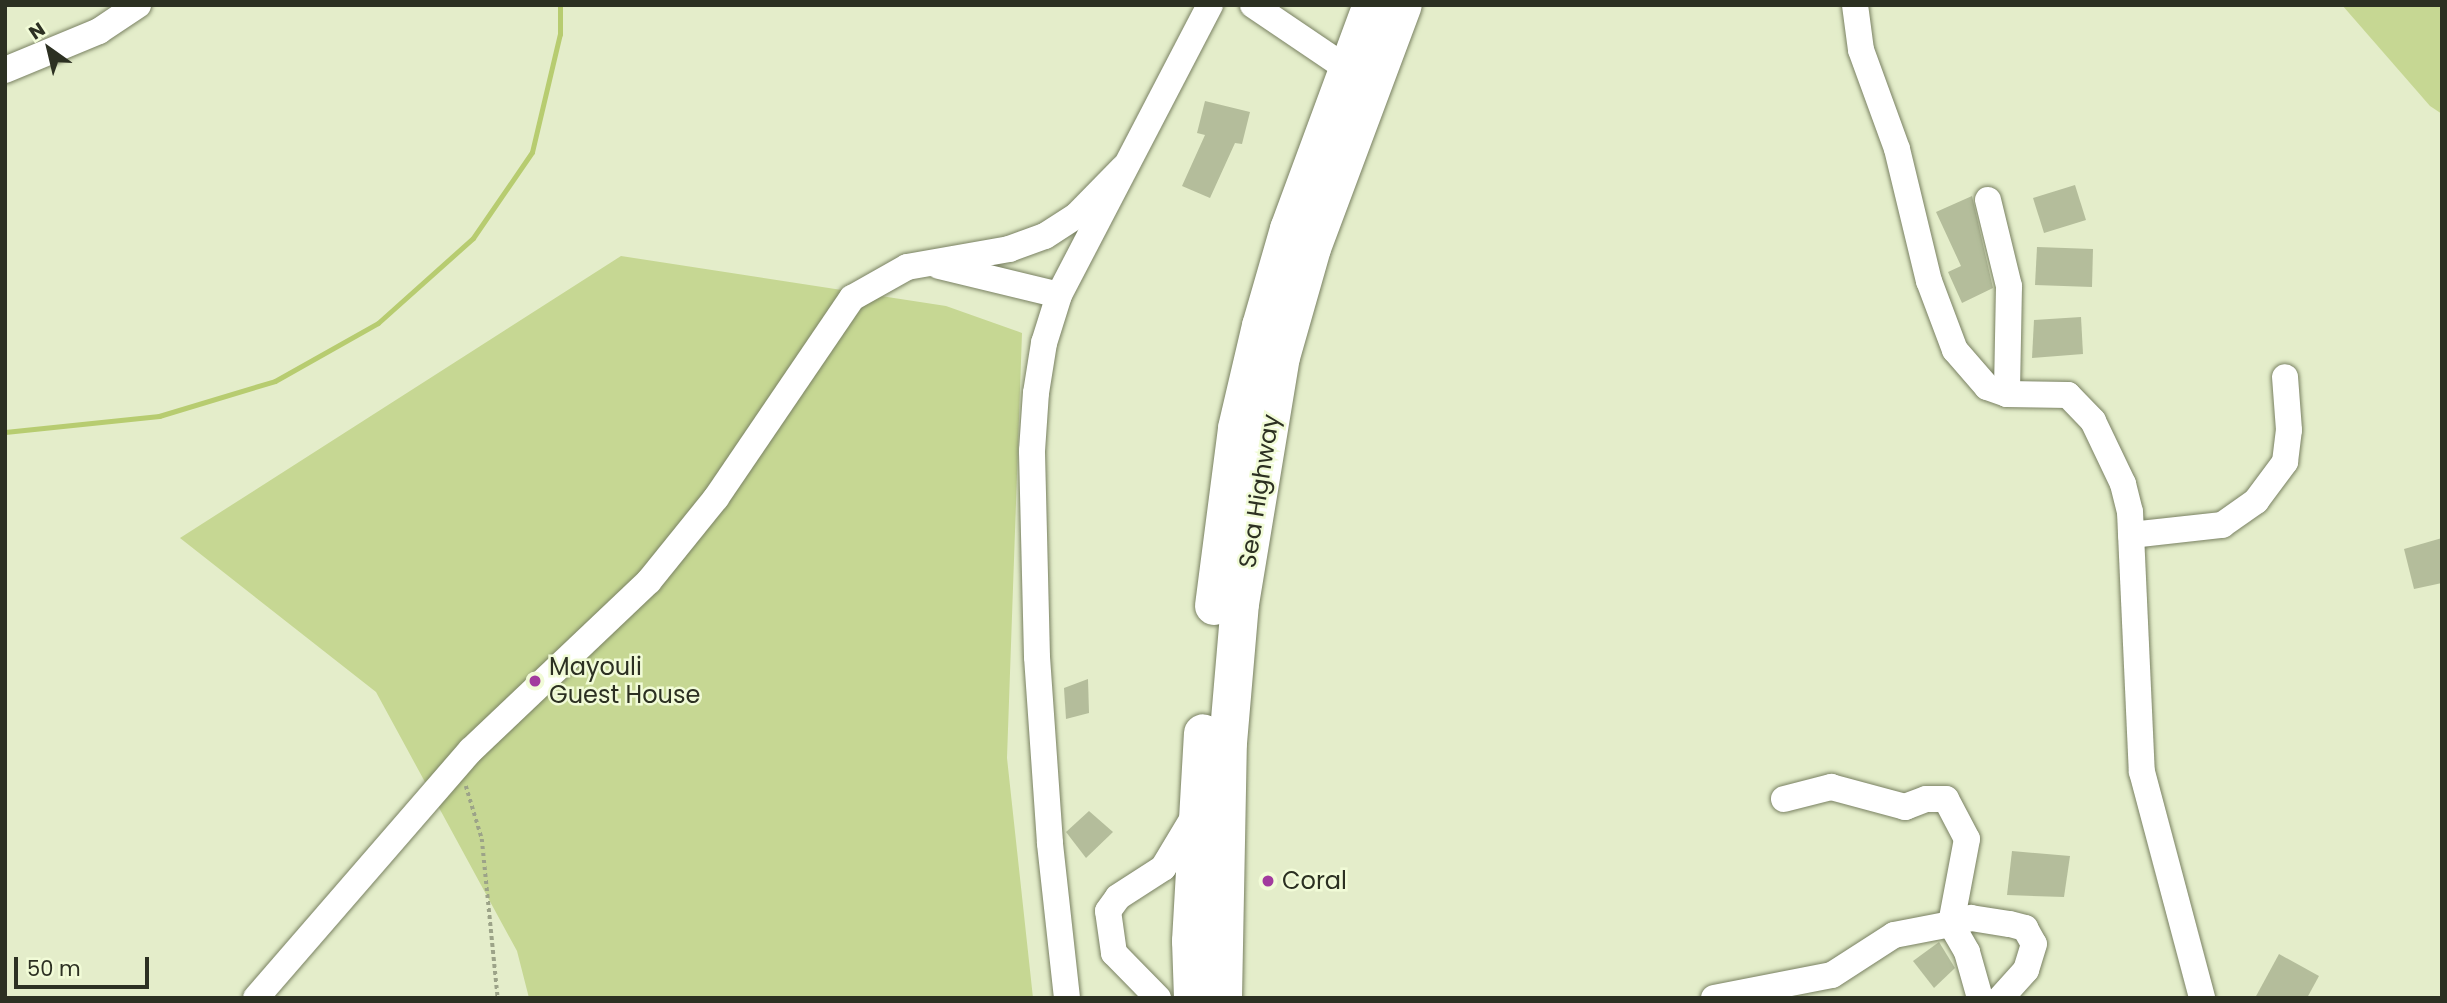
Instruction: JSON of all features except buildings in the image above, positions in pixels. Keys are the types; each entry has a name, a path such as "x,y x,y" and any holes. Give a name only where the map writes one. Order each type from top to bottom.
{"highway":[{"name":"Sea Highway","path":"1193,998 1199,793 1212,621 1237,428 1289,229 1346,68 1372,5"},
{"name":"Sea Highway","path":"1223,998 1228,743 1240,604 1281,357 1312,248 1402,5"}],"street":[{"path":"5,70 99,31 138,5"},
{"path":"1067,998 1050,843 1037,657 1032,451 1044,344 1059,295 1210,5"},
{"path":"1253,5 1346,68"},
{"path":"1855,5 1861,50 1897,149 1929,281 1955,350 1973,376 2007,394 2068,395 2079,404 2105,443 2123,484 2131,535 2142,772 2202,998"},
{"path":"256,998 460,763 649,581 716,498 852,298 887,275 925,262 1009,249 1045,236 1077,215 1123,168"},
{"path":"1988,200 2009,286 2007,394"},
{"path":"925,262 1059,295"},
{"path":"2131,535 2222,526 2256,501 2285,462 2289,430 2285,377"},
{"path":"1784,799 1831,788 1905,807 1926,799 1946,799 1968,839 1951,924 1967,952 1980,998"},
{"path":"1158,998 1114,953 1108,911 1118,897 1153,878 1173,856 1189,827 1199,793"},
{"path":"1714,998 1742,989 1764,993 1832,975 1894,935 1971,918 2025,928 2031,934 2033,955 2001,998"}],"path":[{"path":"460,763 482,839 498,998"}],"green space":[{"path":"2342,5 2442,5 2442,114 2430,106"},
{"path":"621,256 946,306 1022,333 1007,758 1033,998 529,998 517,951 376,692 180,538"}],"waterway":[{"path":"5,432 159,416 275,381 378,323 473,238 532,152 560,34 560,5"}],"place":[{"name":"Mayouli Guest House","path":"535,681"},
{"name":"Coral","path":"1268,881"}]}
